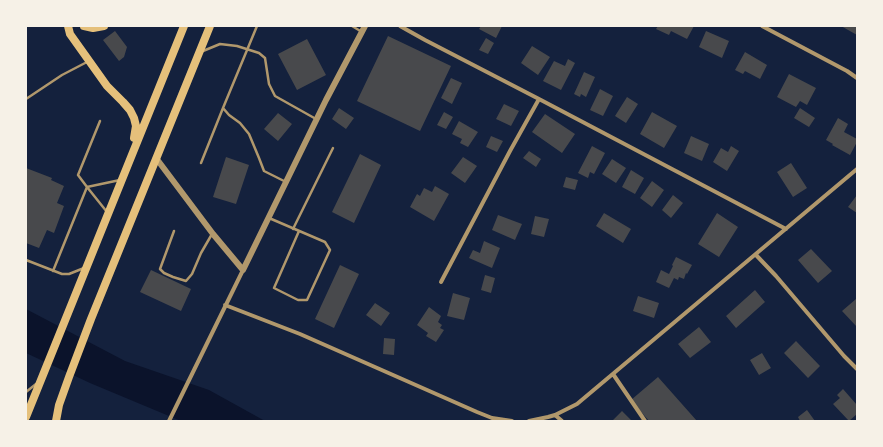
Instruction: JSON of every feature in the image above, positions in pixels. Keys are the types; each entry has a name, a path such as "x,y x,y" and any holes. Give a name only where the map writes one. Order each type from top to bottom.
{"highway":[{"path":"68,26 70,34 90,60 107,86 130,110 134,118 136,126 131,155"},
{"path":"84,26 93,28 104,26"},
{"path":"26,417 184,26"},
{"path":"56,421 69,377 91,319 210,26"}],"street":[{"path":"400,26 786,229"},
{"path":"762,26 847,71 857,78"},
{"path":"168,421 317,119 364,29"},
{"path":"441,282 539,99"},
{"path":"156,158 213,234 243,270"},
{"path":"529,421 540,420 555,415 577,404 857,169"},
{"path":"756,255 857,369"},
{"path":"225,305 300,334 477,412 492,418 512,421"},
{"path":"613,374 645,421"},
{"path":"555,415 562,421"}],"lane":[{"path":"201,163 257,26"},
{"path":"352,26 364,29"},
{"path":"199,52 220,44 237,46 259,53 265,58 269,84 275,96 317,119"},
{"path":"26,99 62,74 90,60"},
{"path":"223,108 229,116 240,123 248,134 260,158 264,171 286,182"},
{"path":"100,121 78,175 108,214"},
{"path":"293,229 333,148"},
{"path":"87,187 122,180"},
{"path":"52,271 87,187"},
{"path":"268,218 293,229 299,231 325,242 330,250 307,300 298,300 274,288 299,231"},
{"path":"174,231 160,269 164,273 186,281 192,274 201,253 213,234"},
{"path":"26,260 62,274 69,274 87,267"},
{"path":"26,392 41,380"}],"water":[{"path":"26,309 125,361 209,390 265,421 181,421 90,383 26,353"}],"building":[{"path":"481,26 502,26 496,38 479,29"},
{"path":"658,26 694,26 687,39 671,31 669,35 656,29"},
{"path":"841,26 857,26 857,35"},
{"path":"115,31 127,47 124,57 119,61 103,40"},
{"path":"706,31 729,41 722,58 699,47"},
{"path":"388,36 451,66 420,131 357,101"},
{"path":"486,38 494,43 488,54 479,50"},
{"path":"307,39 326,75 297,90 278,54"},
{"path":"532,46 550,57 538,75 521,63"},
{"path":"745,52 767,65 760,79 745,71 743,74 735,70"},
{"path":"568,59 575,63 561,90 543,81 554,61 565,66"},
{"path":"584,72 595,77 586,97 581,94 580,97 574,94"},
{"path":"789,74 816,88 807,105 800,101 796,107 777,97"},
{"path":"451,78 462,83 452,104 441,98"},
{"path":"600,89 613,96 603,116 590,110"},
{"path":"627,97 638,104 626,123 615,116"},
{"path":"504,104 519,111 511,126 496,119"},
{"path":"339,108 354,118 346,129 332,119"},
{"path":"800,108 815,118 809,127 794,118"},
{"path":"444,112 453,117 446,129 437,125"},
{"path":"652,112 677,126 664,148 640,134"},
{"path":"278,113 292,124 278,141 264,129"},
{"path":"545,114 575,134 562,153 532,132"},
{"path":"838,118 848,124 844,132 857,139 857,142 850,155 826,140"},
{"path":"459,121 478,132 468,147 460,143 462,139 452,134"},
{"path":"491,136 503,141 497,152 486,147"},
{"path":"691,136 709,144 702,161 684,153"},
{"path":"592,146 605,153 594,174 590,172 588,178 578,173"},
{"path":"731,146 739,151 727,171 713,162 721,148 728,152"},
{"path":"529,151 541,159 536,167 523,158"},
{"path":"360,154 381,165 354,223 332,212"},
{"path":"226,157 249,165 236,204 213,197"},
{"path":"463,157 477,166 465,183 451,173"},
{"path":"612,159 626,168 616,183 602,174"},
{"path":"791,163 807,188 793,197 777,172"},
{"path":"26,168 52,178 51,180 64,186 57,203 64,206 54,233 47,230 39,248 26,243"},
{"path":"631,170 644,178 635,194 622,187"},
{"path":"566,177 578,180 575,190 563,187"},
{"path":"652,181 664,190 652,207 640,198"},
{"path":"435,186 449,194 434,221 410,207 417,194 420,196 424,188 432,192"},
{"path":"673,195 683,203 671,218 662,210"},
{"path":"857,195 857,213 848,207"},
{"path":"604,213 631,229 623,243 596,226"},
{"path":"717,213 738,227 719,257 698,244"},
{"path":"498,215 522,224 515,240 492,230"},
{"path":"535,216 549,219 544,237 531,234"},
{"path":"484,241 500,248 492,268 469,258 473,250 480,253"},
{"path":"811,249 832,271 818,283 798,260"},
{"path":"676,257 692,265 687,274 686,273 684,279 679,277 678,280 674,278 669,288 656,282 661,270 669,274"},
{"path":"340,265 359,274 334,328 315,319"},
{"path":"151,270 191,289 181,311 140,292"},
{"path":"485,275 495,278 491,293 481,290"},
{"path":"755,290 765,302 736,328 726,316"},
{"path":"453,293 470,298 464,320 447,316"},
{"path":"638,296 659,303 654,318 633,311"},
{"path":"856,299 857,300 857,327 842,311"},
{"path":"375,303 390,313 381,326 366,315"},
{"path":"429,307 441,316 438,322 442,325 440,328 444,330 436,342 426,336 428,333 417,325"},
{"path":"699,327 711,342 690,358 678,344"},
{"path":"384,338 395,339 394,355 383,354"},
{"path":"796,341 820,366 808,378 784,353"},
{"path":"762,353 771,368 759,375 750,360"},
{"path":"658,377 697,421 649,421 631,400"},
{"path":"843,389 857,405 857,414 849,421 833,404 840,398 837,395"},
{"path":"807,410 815,421 800,421 798,417"},
{"path":"622,411 632,421 612,421"}]}
